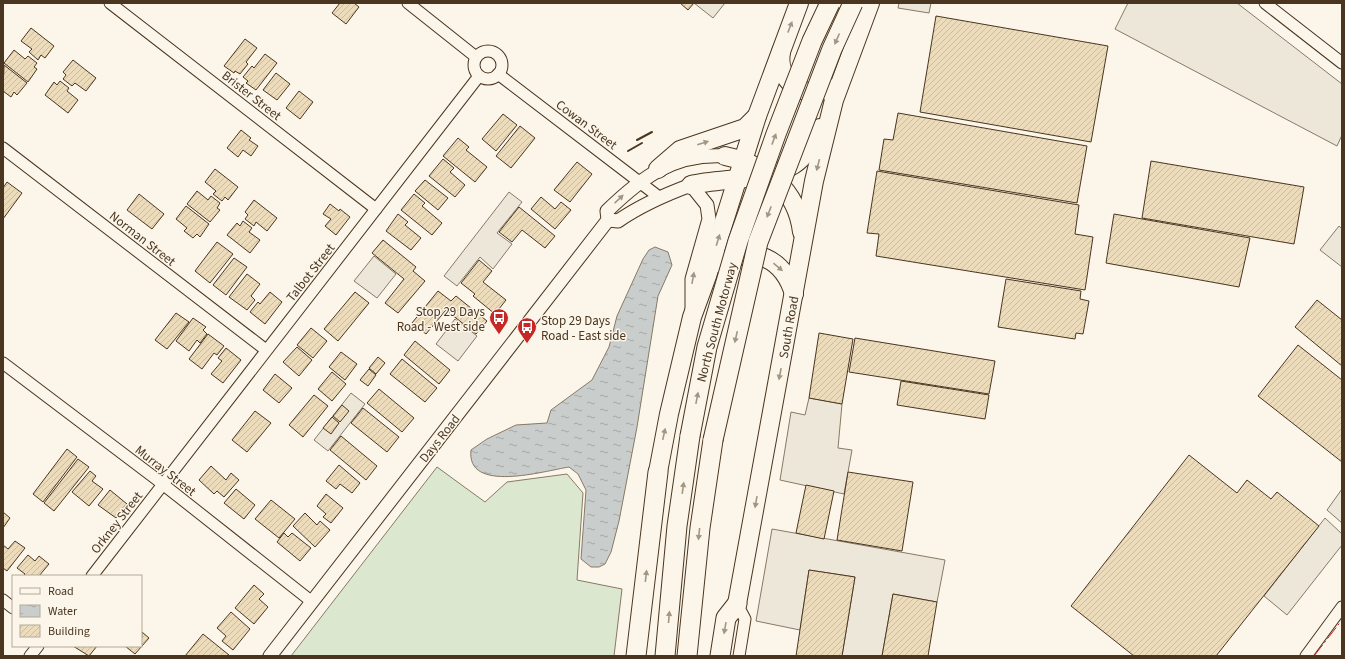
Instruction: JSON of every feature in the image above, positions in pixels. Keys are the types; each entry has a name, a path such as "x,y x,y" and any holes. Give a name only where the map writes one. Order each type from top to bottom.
{"highway":[{"path":"636,656 658,472 669,414 692,317 707,276 757,116 799,3"},
{"name":"North South Motorway","path":"665,656 677,526 690,436 707,347 738,241 776,134 812,41 830,3"},
{"name":"North South Motorway","path":"687,656 700,528 712,440 758,242 832,49 853,3"},
{"name":"South Road","path":"737,604 814,181 834,100 870,3"},
{"path":"781,49 780,60 782,71 787,80 796,88 806,92 817,93 828,89 843,76"},
{"path":"690,185 711,180 769,175 793,166 802,158 810,147 834,100"},
{"path":"658,169 680,150 745,128 757,116"},
{"path":"725,156 743,160 769,175 785,188 796,209 802,227 803,241 794,294"},
{"path":"707,276 722,263 732,258 752,255 768,259 781,268 790,280 794,294"},
{"path":"720,656 726,618 737,604"}],"street":[{"name":"Brister Street","path":"110,3 376,209"},
{"path":"408,3 476,57"},
{"path":"1265,3 1342,62"},
{"path":"488,51 500,57 502,66 498,74 486,79 478,76 474,65 476,57 483,52 488,51"},
{"name":"Cowan Street","path":"498,74 659,197"},
{"name":"Talbot Street","path":"163,484 478,76"},
{"name":"Norman Street","path":"3,148 266,350"},
{"name":"Days Road","path":"270,656 311,601 608,220 607,211 640,182 658,169 698,158 725,156"},
{"path":"608,220 618,221 636,208 690,185 707,205 709,219 692,279 692,317"},
{"name":"Murray Street","path":"4,367 163,484 311,601"},
{"name":"Orkney Street","path":"93,575 163,484"},
{"path":"3,600 12,607"},
{"path":"737,604 745,619 739,656"},
{"path":"1306,656 1342,607"},
{"path":"30,656 37,647"}],"green space":[{"path":"437,467 485,502 507,482 567,474 583,493 577,580 622,589 614,656 291,656"}],"shaded area":[{"path":"694,3 725,3 713,18"},
{"path":"899,3 931,3 929,13 898,8"},
{"path":"1128,3 1237,3 1342,84 1342,135 1337,146 1115,29"},
{"path":"509,192 522,202 497,233 512,244 493,269 480,257 457,286 444,276"},
{"path":"1339,226 1342,229 1342,267 1320,250"},
{"path":"374,256 396,274 377,298 354,281"},
{"path":"455,319 477,336 458,361 436,344"},
{"path":"351,393 365,404 328,451 314,440"},
{"path":"809,398 842,404 838,448 852,450 844,494 780,480 791,412 805,415"},
{"path":"1342,489 1342,523 1327,510"},
{"path":"1325,518 1342,534 1342,545 1287,615 1264,596"},
{"path":"772,529 945,560 937,602 893,594 882,656 842,656 855,577 809,570 800,630 756,621"}],"water":[{"path":"655,247 668,252 672,265 658,296 637,427 619,521 611,552 605,564 599,567 591,567 581,559 586,490 578,474 569,467 526,475 493,476 481,472 473,464 471,450 487,439 516,425 547,423 551,410 592,380 609,347 617,316 643,259 649,250"}],"building":[{"path":"340,3 354,3 359,7 346,24 332,13"},
{"path":"680,3 694,3 688,10"},
{"path":"936,16 1108,46 1091,142 920,112"},
{"path":"31,28 54,46 45,58 41,55 38,60 29,52 32,49 21,41"},
{"path":"245,39 257,48 246,62 248,64 240,74 235,71 234,73 224,66"},
{"path":"14,50 25,59 28,56 37,63 34,67 37,69 28,82 4,63"},
{"path":"265,54 277,63 256,90 246,83 248,81 243,77 252,66 254,68"},
{"path":"73,60 96,78 86,91 75,83 72,86 63,79 66,75 63,72"},
{"path":"4,65 27,83 17,95 14,92 11,97 3,91"},
{"path":"276,73 290,84 277,100 263,90"},
{"path":"60,81 69,88 67,91 78,100 68,113 45,95 54,82 57,85"},
{"path":"299,91 313,102 300,119 286,108"},
{"path":"898,113 1087,146 1077,203 879,170 884,139 893,140"},
{"path":"503,114 517,125 496,151 482,139"},
{"path":"520,126 535,138 511,168 496,156"},
{"path":"241,130 251,138 249,140 258,146 251,156 243,150 238,157 227,148"},
{"path":"458,138 469,147 466,150 487,167 475,182 443,156"},
{"path":"443,159 454,168 450,172 465,185 455,197 429,176"},
{"path":"1151,161 1304,187 1294,244 1142,218"},
{"path":"577,162 592,174 570,202 554,190"},
{"path":"215,169 238,187 228,200 225,197 222,201 213,194 216,191 205,182"},
{"path":"877,171 1079,205 1075,234 1093,237 1085,290 876,256 879,234 867,233"},
{"path":"425,180 448,198 438,210 415,191"},
{"path":"7,182 22,193 3,219 3,188"},
{"path":"197,191 208,200 211,196 220,203 217,208 220,210 210,222 187,204"},
{"path":"139,194 164,214 152,229 127,210"},
{"path":"414,194 425,203 422,206 442,223 432,235 401,210"},
{"path":"541,197 555,209 561,202 571,210 555,229 531,209"},
{"path":"254,200 277,218 267,231 256,222 254,226 245,219 248,215 245,212"},
{"path":"330,204 339,211 340,209 350,217 336,235 325,226 331,219 323,214"},
{"path":"186,206 209,224 200,237 197,234 193,238 184,231 187,228 176,219"},
{"path":"519,207 555,236 545,248 522,230 512,242 499,232"},
{"path":"398,214 408,222 405,225 421,238 411,250 386,231"},
{"path":"1114,214 1250,238 1239,287 1106,263"},
{"path":"243,221 252,228 249,232 260,240 250,253 227,235 237,223 240,226"},
{"path":"383,240 416,267 413,271 425,281 398,313 385,303 404,279 372,253"},
{"path":"217,242 233,254 210,283 195,271"},
{"path":"234,258 247,267 226,295 213,285"},
{"path":"479,260 492,271 483,282 506,300 495,314 473,296 475,294 461,283"},
{"path":"247,274 260,284 251,296 255,300 247,310 229,297"},
{"path":"1006,279 1081,291 1080,299 1089,301 1083,334 1076,333 1075,339 998,327"},
{"path":"438,291 451,301 456,296 487,321 476,334 446,310 426,334 412,323"},
{"path":"270,292 282,302 265,324 250,312 258,302 260,304"},
{"path":"355,292 369,303 338,341 324,329"},
{"path":"1317,300 1342,320 1342,366 1295,327"},
{"path":"176,313 189,322 167,349 155,340"},
{"path":"193,318 206,327 203,330 207,334 200,343 197,340 189,351 176,341"},
{"path":"311,328 327,341 313,358 297,345"},
{"path":"819,333 853,339 842,404 809,398"},
{"path":"208,334 224,346 217,355 214,353 202,369 189,359"},
{"path":"855,338 995,361 989,394 849,372"},
{"path":"415,341 450,370 439,384 404,355"},
{"path":"1298,345 1342,380 1342,462 1258,396"},
{"path":"297,347 312,360 299,376 283,362"},
{"path":"226,348 241,360 223,383 211,374 222,361 218,358"},
{"path":"341,352 357,364 345,380 329,367"},
{"path":"378,357 385,363 376,374 369,368"},
{"path":"402,359 437,388 425,402 390,374"},
{"path":"369,369 376,375 368,386 360,380"},
{"path":"332,372 346,384 332,401 318,389"},
{"path":"275,374 292,388 279,403 263,390"},
{"path":"901,381 989,395 985,419 897,405"},
{"path":"379,389 414,418 402,432 367,403"},
{"path":"314,395 328,406 303,437 289,425"},
{"path":"342,405 349,411 340,422 333,416"},
{"path":"363,408 399,437 387,452 351,423"},
{"path":"255,411 271,423 247,452 232,440"},
{"path":"332,417 339,423 331,434 323,428"},
{"path":"341,436 377,466 366,480 330,450"},
{"path":"67,449 77,457 43,502 33,494"},
{"path":"1189,455 1237,493 1247,480 1271,499 1277,492 1319,526 1216,656 1134,656 1071,606"},
{"path":"78,459 89,467 54,511 44,503"},
{"path":"339,465 360,483 352,493 340,484 336,489 326,481"},
{"path":"211,466 226,480 231,473 239,480 224,497 217,491 214,494 199,480"},
{"path":"90,471 96,476 92,481 103,489 89,506 72,492"},
{"path":"848,472 913,482 902,551 837,540"},
{"path":"806,485 834,491 824,539 796,533"},
{"path":"236,489 255,505 244,519 224,503"},
{"path":"110,490 127,504 116,518 98,505"},
{"path":"326,494 343,508 331,523 323,517 326,514 317,506"},
{"path":"271,500 295,519 279,538 255,519"},
{"path":"3,512 10,518 3,528"},
{"path":"305,513 317,525 320,521 330,530 315,547 293,526"},
{"path":"284,533 288,537 292,533 311,548 300,561 277,542"},
{"path":"15,541 25,548 7,571 3,568 3,545 8,549"},
{"path":"28,555 35,561 39,556 49,564 40,575 24,575 25,574 17,568"},
{"path":"809,570 855,577 842,656 796,656"},
{"path":"254,585 264,594 259,599 268,607 254,624 235,608"},
{"path":"893,594 937,602 928,656 882,656"},
{"path":"231,612 250,629 233,650 222,641 226,636 217,628"},
{"path":"142,632 149,638 142,646"},
{"path":"203,634 229,655 229,656 185,656"},
{"path":"75,647 96,647 89,656"},
{"path":"126,647 141,647 135,654"}],"wall":[{"path":"637,140 652,132"},
{"path":"628,151 642,143"}],"power":[{"path":"1314,656 1342,620"}],"place":[{"name":"Stop 29 Days Road - West side","path":"499,335"},
{"name":"Stop 29 Days Road - East side","path":"527,344"}]}
